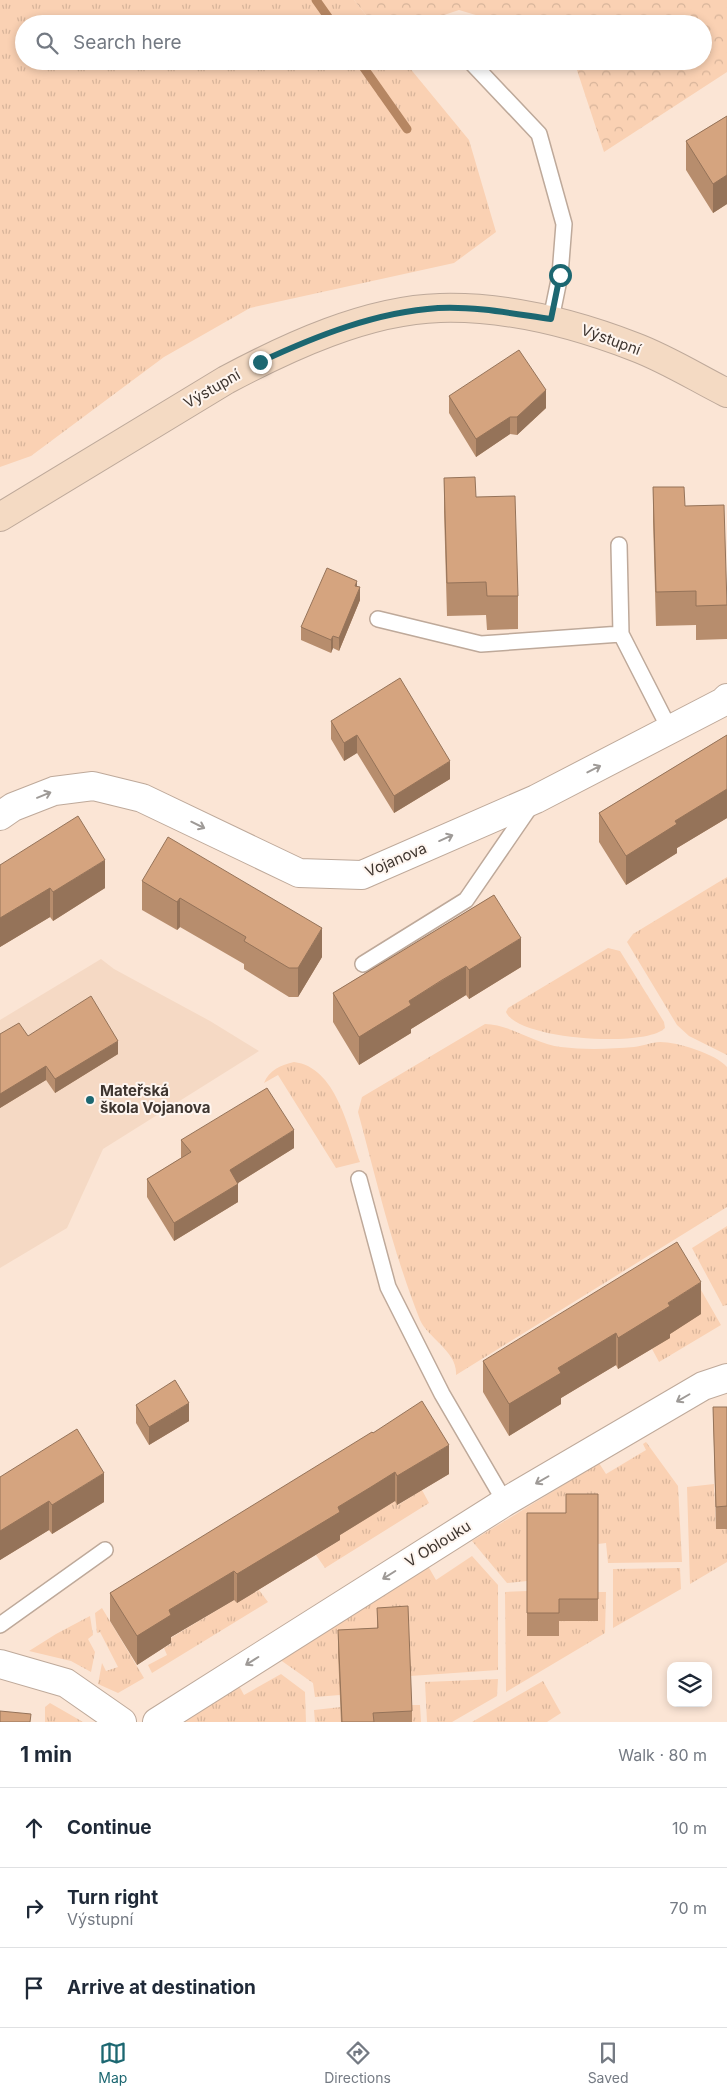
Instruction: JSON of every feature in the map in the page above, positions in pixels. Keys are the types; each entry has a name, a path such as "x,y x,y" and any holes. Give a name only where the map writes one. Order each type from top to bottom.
{"street":[{"name":"Výstupní","path":"0,517 226,380 297,345 338,330 395,313 439,308 500,312 551,319 637,348 727,393"},
{"name":"Vojanova","path":"0,816 13,807 54,791 93,786 142,798 299,873 362,875 536,799 670,730 727,698"},
{"name":"V Oblouku","path":"156,1722 504,1502 703,1386 727,1378"},
{"path":"0,1664 66,1683 122,1722"}],"lane":[{"path":"478,70 538,134 564,224 560,275 551,319"},
{"path":"619,545 621,634 670,730"},
{"path":"378,619 482,644 621,634"},
{"path":"362,964 466,900 536,799"},
{"path":"359,1179 388,1287 442,1394 504,1502"},
{"path":"0,1625 105,1550"}],"shaded area":[{"name":"Mateřská škola Vojanova","path":"101,959 114,969 210,1021 259,1051 103,1149 67,1228 0,1268 0,1020"}],"green space":[{"path":"0,0 354,0 366,15 15,15 15,70 411,70 469,140 496,232 454,263 250,308 164,357 31,456 0,467"},
{"path":"354,0 727,0 727,72 604,152 577,70 712,70 712,15 476,15 459,10 444,15 366,15"},
{"path":"727,877 727,1055 689,1036 677,1025 627,942 633,934"},
{"path":"608,948 620,951 664,1022 665,1028 653,1034 634,1038 583,1038 557,1035 533,1029 515,1022 506,1012 508,1008"},
{"path":"485,1024 503,1027 561,1047 588,1049 616,1048 657,1042 668,1043 686,1046 706,1053 722,1062 727,1067 727,1207 456,1375 452,1359 448,1352 424,1327 410,1294 386,1217 358,1112 362,1097"},
{"path":"294,1062 308,1066 320,1075 330,1087 345,1117 360,1162 336,1168 278,1075 264,1083 266,1078 276,1069"},
{"path":"727,1226 727,1305 723,1306 692,1248"},
{"path":"681,1255 721,1325 659,1362 652,1349 670,1337 639,1279"},
{"path":"646,1442 678,1486 682,1562 608,1563 606,1543 598,1544 598,1516 528,1536 527,1581 507,1583 472,1541 599,1463 606,1474 646,1450 643,1444"},
{"path":"714,1484 716,1529 727,1529 727,1562 690,1584 687,1487"},
{"path":"422,1490 429,1503 325,1568 316,1555 340,1540 338,1536 395,1501 398,1505"},
{"path":"472,1556 498,1585 498,1670 410,1676 340,1695 315,1697 313,1683 279,1659 428,1566 436,1580"},
{"path":"680,1568 681,1589 613,1628 613,1569"},
{"path":"259,1590 268,1602 152,1673 148,1665 167,1655 164,1648 171,1644 169,1639 234,1600 237,1603"},
{"path":"527,1591 559,1621 598,1621 598,1592 606,1592 605,1633 506,1692 505,1592"},
{"path":"102,1608 144,1678 118,1693 98,1684 102,1663 106,1671 118,1667 100,1632 97,1633 95,1613"},
{"path":"90,1616 93,1635 88,1639 95,1652 91,1672 71,1661 29,1651 56,1634"},
{"path":"281,1674 305,1692 306,1722 176,1722 237,1682 244,1695"},
{"path":"498,1679 497,1696 452,1722 427,1722 425,1682"},
{"path":"543,1681 561,1713 547,1722 472,1722"},
{"path":"50,1703 83,1722 45,1722 45,1707"},
{"path":"411,1705 420,1705 421,1722 412,1722"},
{"path":"341,1707 341,1722 315,1722 314,1710"}],"building":[{"path":"727,116 727,175 713,184 686,141"},
{"path":"519,350 546,390 517,417 510,417 476,439 449,396"},
{"path":"475,477 476,497 515,496 518,596 487,596 486,582 447,583 444,478"},
{"path":"653,487 684,487 685,506 724,505 727,605 696,606 696,591 656,592"},
{"path":"327,568 357,581 355,586 360,587 339,638 333,636 331,640 301,627"},
{"path":"400,678 450,761 394,796 357,735 344,743 331,721"},
{"path":"727,735 727,789 675,821 677,824 626,856 599,813"},
{"path":"78,816 105,860 53,892 50,888 0,918 0,865"},
{"path":"168,837 322,928 298,968 289,968 244,941 246,937 180,898 177,902 142,881"},
{"path":"494,895 521,938 469,970 466,966 442,980 409,1001 411,1005 359,1037 333,993"},
{"path":"91,996 118,1041 55,1079 46,1066 0,1094 0,1034 19,1023 28,1036"},
{"path":"267,1088 294,1130 230,1170 238,1184 174,1223 147,1179 191,1152 181,1140"},
{"path":"677,1242 701,1282 668,1303 670,1306 618,1338 616,1333 558,1368 561,1373 509,1404 483,1361"},
{"path":"175,1380 189,1403 149,1427 136,1405"},
{"path":"422,1401 449,1445 397,1476 395,1472 338,1507 340,1512 237,1574 234,1571 169,1610 171,1615 137,1636 110,1593 373,1433"},
{"path":"713,1407 727,1407 727,1506 716,1507"},
{"path":"77,1429 104,1473 52,1505 49,1501 0,1531 0,1477"},
{"path":"566,1494 598,1494 598,1599 559,1599 559,1613 527,1613 527,1513 566,1513"},
{"path":"408,1606 412,1711 373,1713 374,1722 342,1722 338,1630 378,1628 377,1608"},
{"path":"0,1711 31,1714 30,1722 0,1722"}],"waterway":[{"path":"316,0 327,15"},
{"path":"365,70 407,129"}],"place":[{"name":"Mateřská škola Vojanova","path":"90,1100"}],"route":[{"path":"260,362 297,345 338,330 395,313 439,308 500,312 551,319 560,275"}]}
